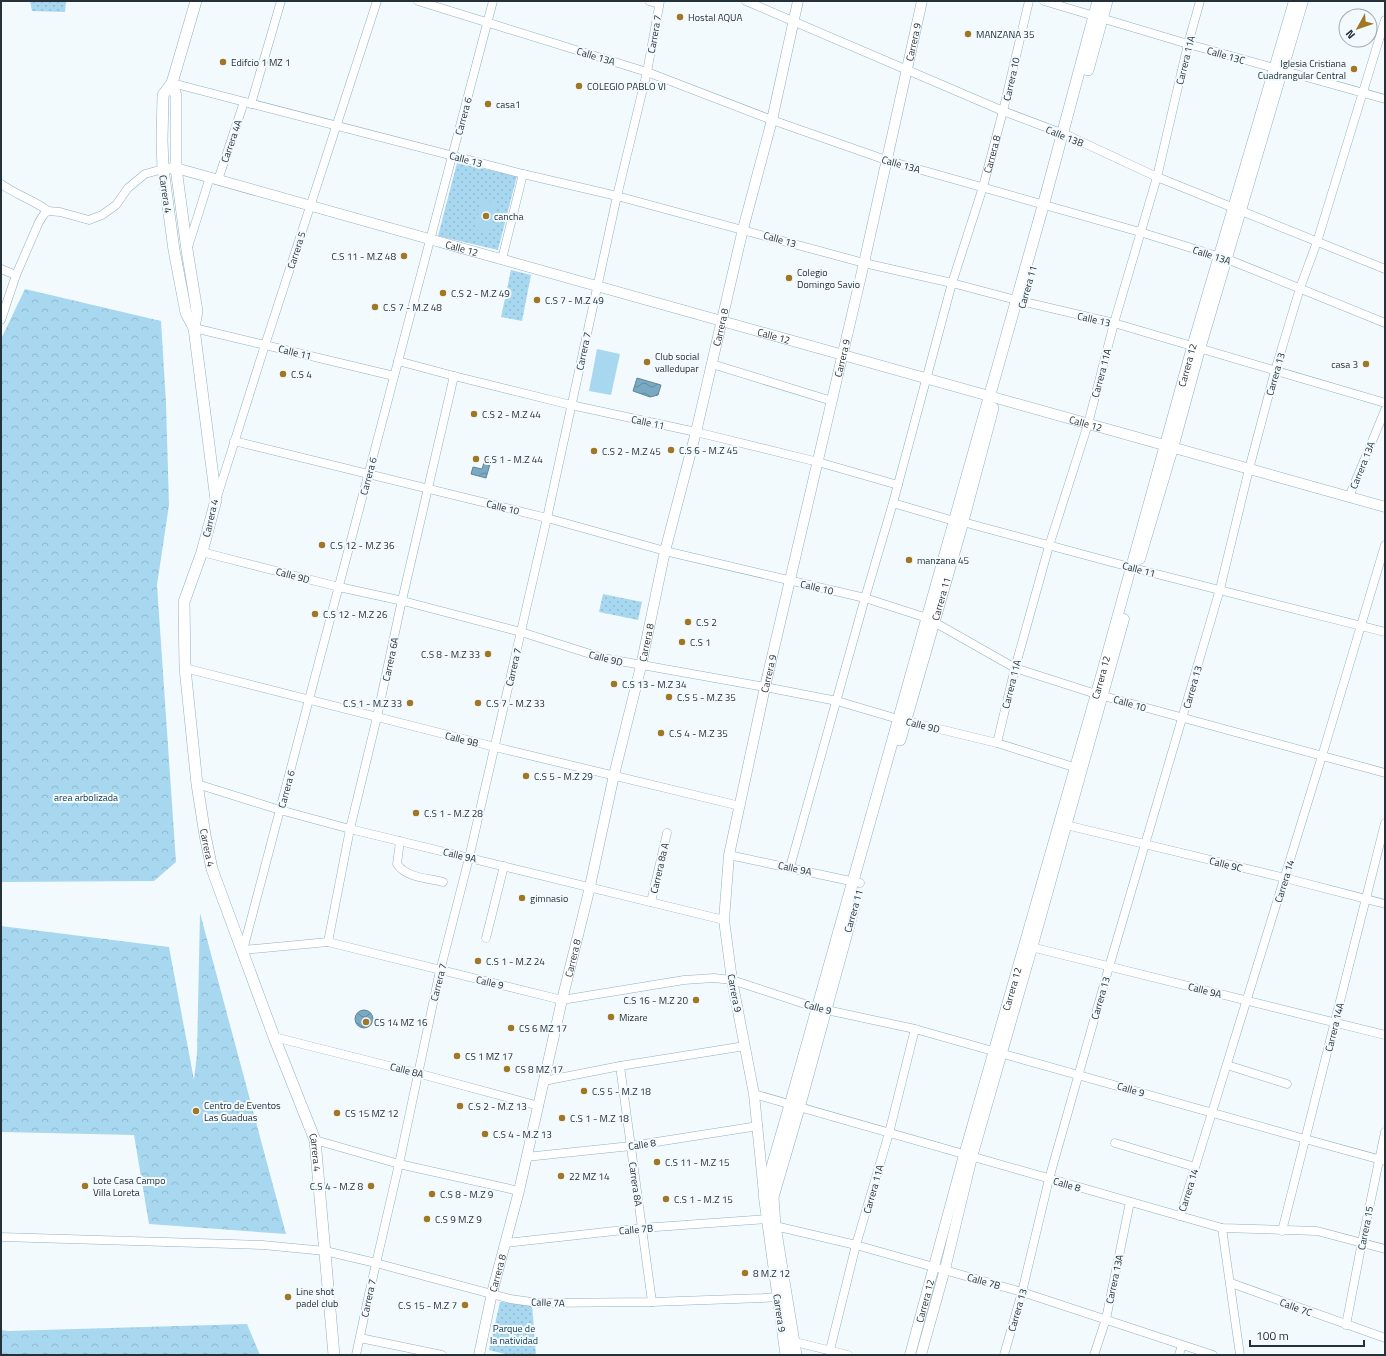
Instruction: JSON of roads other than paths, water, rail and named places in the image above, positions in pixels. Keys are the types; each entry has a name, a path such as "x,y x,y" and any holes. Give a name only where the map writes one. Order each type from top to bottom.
{"main road":[{"name":"Carrera 4","path":"194,328 186,313 174,250 163,169 163,95 172,83 196,1"},
{"name":"Carrera 11","path":"1098,1 1098,17"},
{"name":"Carrera 11","path":"768,1195 795,1106 992,397 1047,206 1098,17 1107,1"},
{"name":"Carrera 4","path":"172,83 176,96 176,168 197,311 194,328 216,500 202,552 184,602 185,668 197,784 212,869 274,1037 315,1140 334,1355"},
{"name":"Carrera 9","path":"768,1195 778,1297 789,1340 796,1355"},
{"name":"Carrera 9","path":"771,1222 789,1340 786,1355"}],"street":[{"name":"Carrera 4A","path":"187,250 214,179 248,103 281,1"},
{"name":"Carrera 5","path":"216,500 377,1"},
{"name":"Calle 13A","path":"418,1 647,72 772,120 886,160 1140,232 1222,258 1385,323"},
{"name":"Carrera 6","path":"243,950 493,1"},
{"path":"649,1 660,3"},
{"name":"Calle 13B","path":"746,1 1003,111 1066,135 1156,177 1385,269"},
{"name":"Carrera 8","path":"479,1355 492,1293 519,1191 562,1000 590,887 614,775 641,666 665,551 696,432 743,229 772,120 798,1"},
{"name":"Carrera 9","path":"768,1195 754,1094 732,980 724,920 729,855 922,1"},
{"name":"Carrera 10","path":"1003,111 1029,1"},
{"name":"Calle 13C","path":"1044,1 1188,44 1385,99"},
{"name":"Carrera 11A","path":"997,743 1015,668 1049,546 1088,424 1114,323 1156,177 1188,44 1200,1"},
{"name":"Carrera 12","path":"1279,70 1294,1"},
{"name":"Carrera 12","path":"910,1355 934,1267 968,1156 1100,695 1134,568 1222,258 1279,70 1303,1"},
{"name":"Carrera 7","path":"356,1355 399,1164 417,1073 439,975 469,858 547,518 617,196 647,72 660,3"},
{"name":"Carrera 13","path":"1004,1355 1022,1292 1048,1179 1220,589 1249,469 1275,371 1300,288 1317,242 1385,20"},
{"name":"Calle 13","path":"172,83 452,156 617,196 864,263 1114,323 1385,403"},
{"name":"Carrera 8","path":"790,867 898,485 952,283 983,187 1003,111"},
{"name":"Calle 12","path":"163,169 176,168 1385,507"},
{"path":"1,184 42,206 48,211 60,212 89,220 102,215 116,205 128,188 145,174 163,169"},
{"path":"502,259 523,174"},
{"path":"1,320 16,275 39,222 48,211"},
{"path":"1,269 16,275"},
{"name":"Calle 11","path":"194,328 394,376"},
{"name":"Calle 11","path":"398,361 571,405 696,432 818,462 898,485"},
{"path":"712,364 832,401"},
{"name":"Carrera 6A","path":"328,942 350,829 377,717 454,376"},
{"name":"Carrera 13A","path":"1349,497 1385,410"},
{"name":"Calle 10","path":"234,441 547,518 665,551 865,598 930,621 1015,668 1100,695 1385,773"},
{"name":"Calle 11","path":"893,503 1049,546 1385,632"},
{"name":"Carrera 14","path":"1180,1216 1285,878 1385,545"},
{"name":"Calle 9D","path":"202,552 339,587 403,601 521,632 603,658 837,701 997,743 1079,768"},
{"name":"Calle 9B","path":"185,668 495,747 740,806"},
{"name":"Carrera 12","path":"1028,947 1066,825 1079,768"},
{"name":"Calle 9A","path":"197,784 280,810 350,829 724,920"},
{"name":"Carrera 14A","path":"1282,1231 1385,823"},
{"name":"Calle 9C","path":"1066,825 1385,904"},
{"name":"Carrera 8a A","path":"651,902 667,833"},
{"path":"400,841 397,864 401,870 408,874 444,882"},
{"name":"Calle 9A","path":"729,855 857,882"},
{"path":"486,938 504,866"},
{"name":"Calle 9","path":"243,950 328,942 562,1000 684,980 714,978 732,980 821,1008 916,1028 1382,1160"},
{"name":"Calle 9A","path":"1028,947 1385,1035"},
{"name":"Carrera 11A","path":"830,1350 856,1245 889,1133 916,1028"},
{"name":"Calle 8A","path":"274,1037 417,1073 538,1106"},
{"path":"544,1081 620,1066 745,1046"},
{"path":"1227,1065 1287,1084"},
{"name":"Carrera 8A","path":"620,1066 652,1302"},
{"name":"Calle 8","path":"754,1094 1222,1228 1317,1231 1385,1249"},
{"name":"Calle 8","path":"526,1156 631,1146 758,1126"},
{"name":"Carrera 15","path":"1346,1325 1362,1242 1382,1160 1385,1132"},
{"path":"315,1140 399,1164 519,1191"},
{"path":"1115,1144 1195,1167"},
{"name":"Carrera 12","path":"921,1355 945,1269 968,1156"},
{"name":"Carrera 13A","path":"1094,1355 1106,1319 1130,1202"},
{"name":"Calle 7B","path":"505,1243 642,1228 771,1222 945,1269 1022,1292 1213,1355"},
{"path":"1222,1228 1240,1355"},
{"name":"Calle 7A","path":"1,1237 263,1245 325,1251 492,1293 510,1299 539,1303 652,1302 778,1297"},
{"name":"Calle 7C","path":"1231,1283 1385,1338"},
{"path":"360,1338 442,1355"},
{"path":"789,1340 848,1355"},
{"path":"1179,1355 1182,1345"}],"water":[{"path":"637,378 661,385 658,395 650,397 633,391"},
{"path":"485,459 491,461 486,478 471,474 473,467 482,469"},
{"path":"364,1010 370,1013 373,1019 370,1025 364,1028 358,1025 355,1019 358,1013"}],"place":[{"name":"Hostal AQUA","path":"680,17"},
{"name":"MANZANA 35","path":"968,34"},
{"name":"Edifcio 1 MZ 1","path":"223,62"},
{"name":"Iglesia Cristiana Cuadrangular Central","path":"1354,69"},
{"name":"COLEGIO PABLO VI","path":"579,86"},
{"name":"casa1","path":"488,104"},
{"name":"cancha","path":"486,216"},
{"name":"C.S 11 - M.Z 48","path":"404,256"},
{"name":"Colegio Domingo Savio","path":"789,278"},
{"name":"C.S 2 - M.Z 49","path":"443,293"},
{"name":"C.S 7 - M.Z 49","path":"537,300"},
{"name":"C.S 7 - M.Z 48","path":"375,307"},
{"name":"Club social valledupar","path":"647,362"},
{"name":"casa 3","path":"1366,364"},
{"name":"C.S 4","path":"283,374"},
{"name":"C.S 2 - M.Z 44","path":"474,414"},
{"name":"C.S 6 - M.Z 45","path":"671,450"},
{"name":"C.S 2 - M.Z 45","path":"594,451"},
{"name":"C.S 1 - M.Z 44","path":"476,459"},
{"name":"C.S 12 - M.Z 36","path":"322,545"},
{"name":"manzana 45","path":"909,560"},
{"name":"C.S 12 - M.Z 26","path":"315,614"},
{"name":"C.S 2","path":"688,622"},
{"name":"C.S 1","path":"682,642"},
{"name":"C.S 8 - M.Z 33","path":"488,654"},
{"name":"C.S 13 - M.Z 34","path":"614,684"},
{"name":"C.S 5 - M.Z 35","path":"669,697"},
{"name":"C.S 1 - M.Z 33","path":"410,703"},
{"name":"C.S 7 - M.Z 33","path":"478,703"},
{"name":"C.S 4 - M.Z 35","path":"661,733"},
{"name":"C.S 5 - M.Z 29","path":"526,776"},
{"name":"C.S 1 - M.Z 28","path":"416,813"},
{"name":"gimnasio","path":"522,898"},
{"name":"C.S 1 - M.Z 24","path":"478,961"},
{"name":"C.S 16 - M.Z 20","path":"696,1000"},
{"name":"Mizare","path":"611,1017"},
{"name":"CS 14 MZ 16","path":"366,1022"},
{"name":"CS 6 MZ 17","path":"511,1028"},
{"name":"CS 1 MZ 17","path":"457,1056"},
{"name":"CS 8 MZ 17","path":"507,1069"},
{"name":"C.S 5 - M.Z 18","path":"584,1091"},
{"name":"C.S 2 - M.Z 13","path":"460,1106"},
{"name":"Centro de Eventos Las Guaduas","path":"196,1111"},
{"name":"CS 15 MZ 12","path":"337,1113"},
{"name":"C.S 1 - M.Z 18","path":"562,1118"},
{"name":"C.S 4 - M.Z 13","path":"485,1134"},
{"name":"C.S 11 - M.Z 15","path":"657,1162"},
{"name":"22 MZ 14","path":"561,1176"},
{"name":"Lote Casa Campo Villa Loreta","path":"85,1186"},
{"name":"C.S 4 - M.Z 8","path":"371,1186"},
{"name":"C.S 8 - M.Z 9","path":"432,1194"},
{"name":"C.S 1 - M.Z 15","path":"666,1199"},
{"name":"C.S 9 M.Z 9","path":"427,1219"},
{"name":"8 M.Z 12","path":"745,1273"},
{"name":"Line shot padel club","path":"288,1297"},
{"name":"C.S 15 - M.Z 7","path":"465,1305"}],"park label":[{"name":"area arbolizada","path":"86,797"},
{"name":"Parque de la natividad","path":"514,1334"}]}
